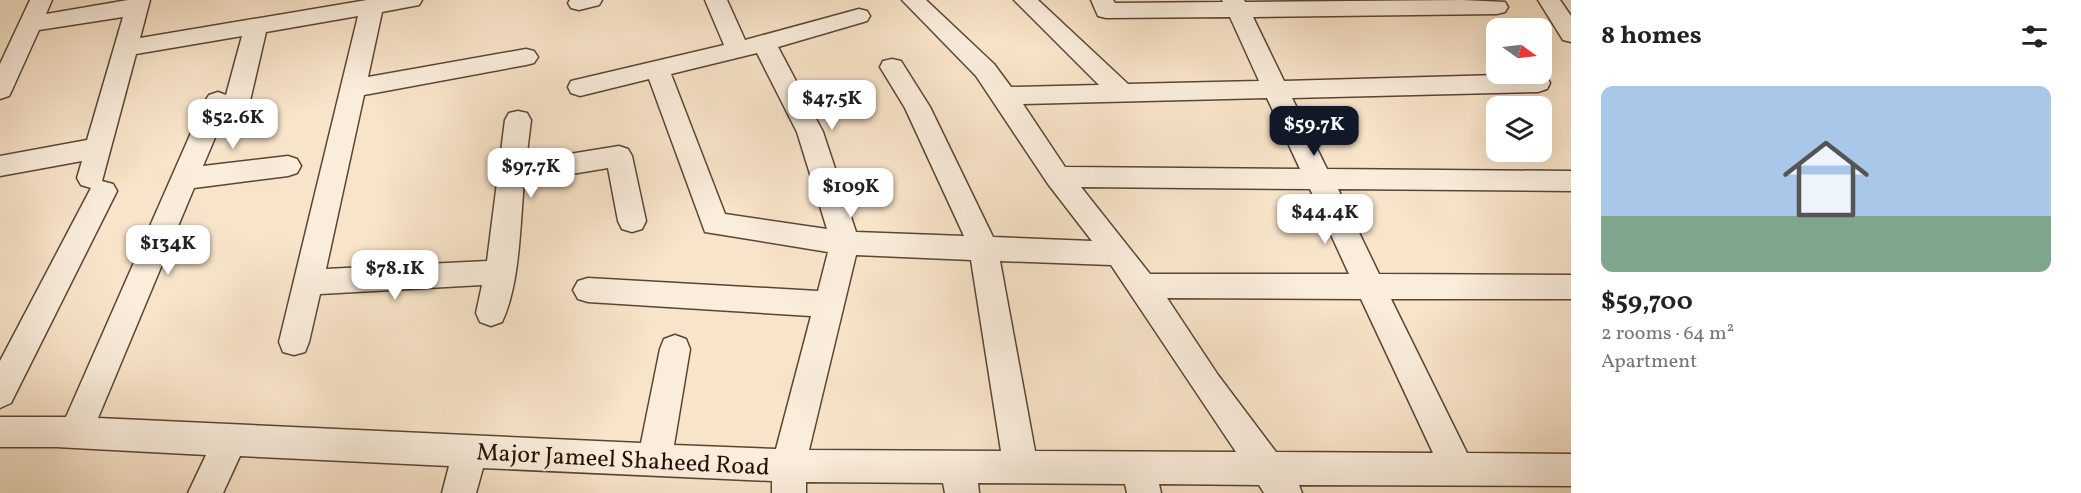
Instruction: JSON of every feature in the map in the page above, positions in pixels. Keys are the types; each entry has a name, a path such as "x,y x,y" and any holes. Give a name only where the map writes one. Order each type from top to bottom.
{"street":[{"path":"0,90 41,0"},
{"path":"126,48 411,0"},
{"path":"716,0 738,50"},
{"path":"912,0 985,70 1005,96 1057,177 1118,254 1276,481"},
{"path":"1025,0 1122,93"},
{"path":"1102,0 1106,11 1235,5 1497,7"},
{"path":"1549,0 1571,34"},
{"path":"0,393 96,184 98,148 138,3 30,24"},
{"path":"1235,5 1458,470"},
{"path":"294,342 372,7"},
{"path":"580,87 738,50 860,16"},
{"path":"75,433 184,179 227,101 256,26"},
{"path":"764,43 810,132 845,243 789,480"},
{"path":"353,88 526,57"},
{"path":"892,67 917,107 984,249 1021,468"},
{"path":"657,69 715,224 845,243 1118,254"},
{"path":"1005,96 1501,84"},
{"path":"491,313 500,272 518,120"},
{"path":"2,170 98,148"},
{"path":"512,174 619,156 632,221"},
{"path":"184,179 288,166"},
{"path":"1057,177 1571,181"},
{"path":"308,282 500,272"},
{"path":"1141,286 1571,287"},
{"path":"588,290 829,304"},
{"path":"655,460 675,349"},
{"name":"Major Jameel Shaheed Road","path":"3,437 75,433 655,460 789,480 960,480 1021,468 1141,481 1276,481 1458,470 1571,470"},
{"path":"205,493 230,441"},
{"path":"459,493 470,452"}]}
